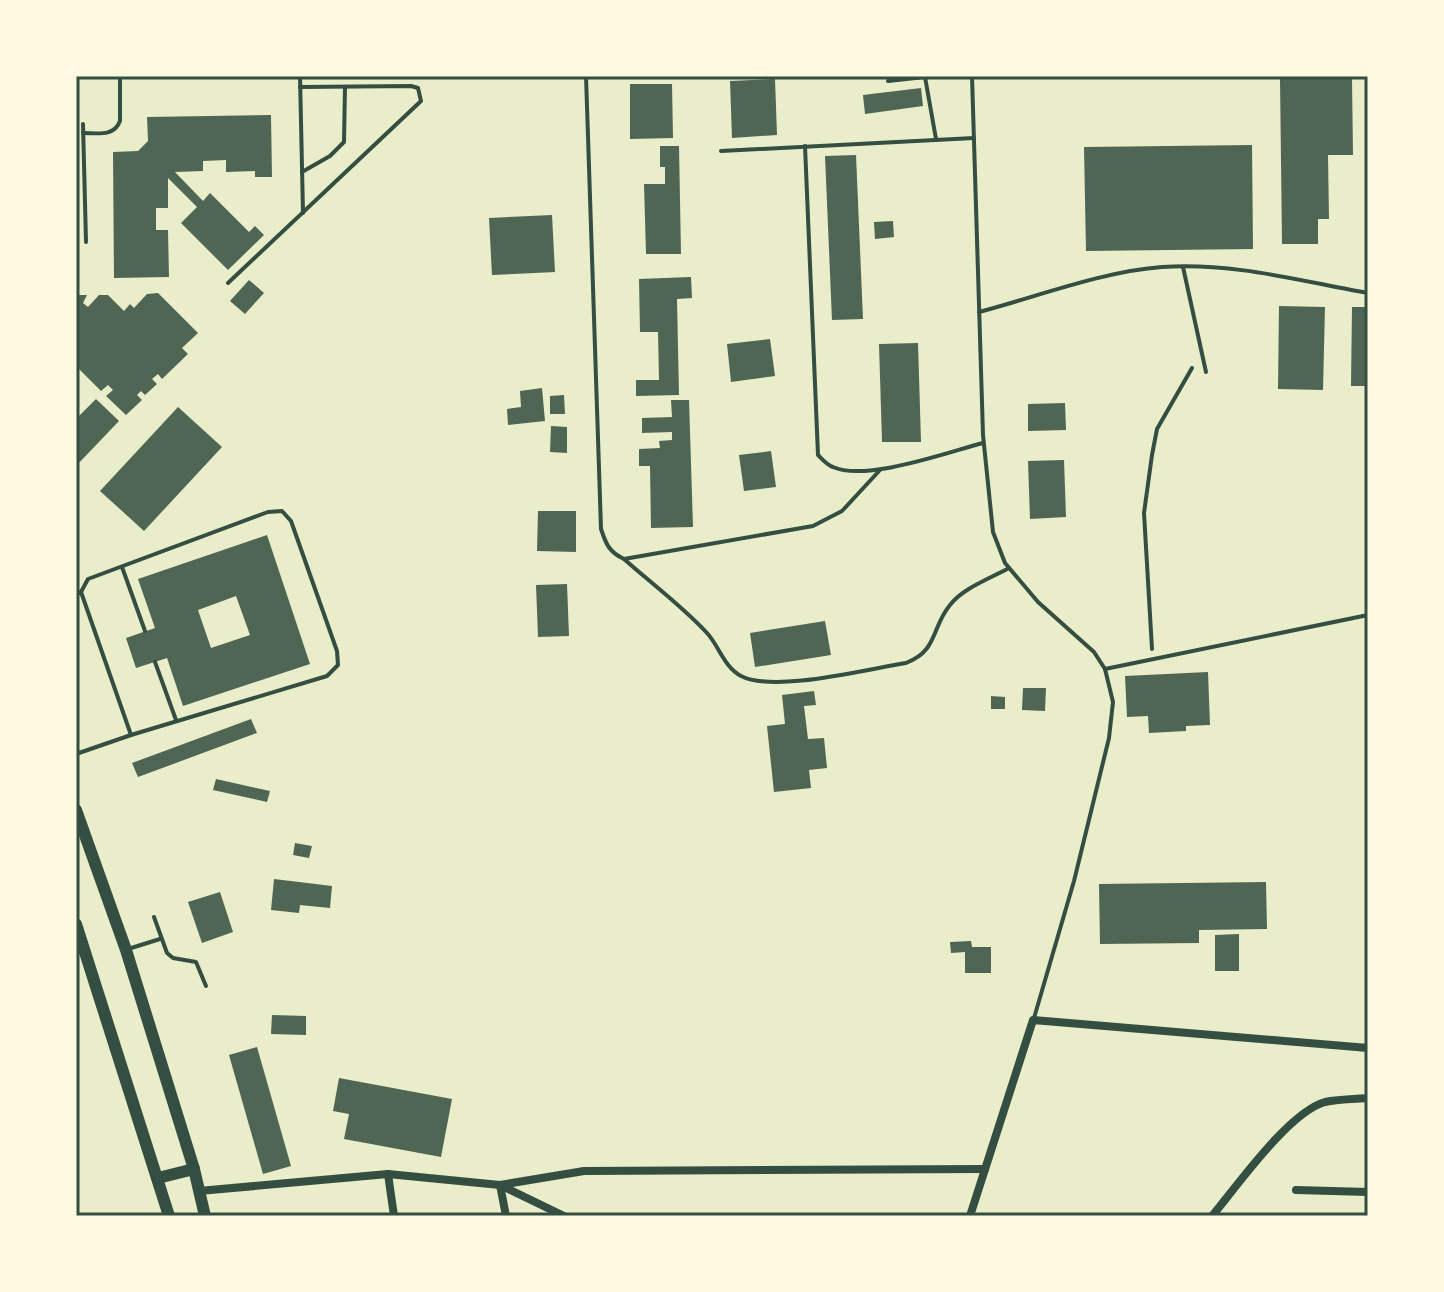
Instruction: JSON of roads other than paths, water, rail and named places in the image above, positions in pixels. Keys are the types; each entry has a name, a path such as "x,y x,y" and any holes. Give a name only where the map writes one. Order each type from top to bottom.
{"main road":[{"path":"76,810 126,950 194,1169 205,1216"},
{"path":"76,924 169,1216"},
{"path":"158,1178 194,1169"}],"street":[{"path":"970,1216 1033,1020 1368,1048"},
{"path":"1212,1216 1287,1127 1306,1111 1324,1102 1368,1098"},
{"path":"199,1191 388,1174 500,1185 584,1171 985,1169"},
{"path":"388,1174 394,1216"},
{"path":"500,1185 506,1216"},
{"path":"500,1185 564,1216"},
{"path":"1296,1190 1368,1192"}],"lane":[{"path":"83,133 111,132 117,128 120,121 120,76"},
{"path":"300,76 303,213"},
{"path":"586,76 601,529 606,545 613,554 624,559 707,633 731,669 754,680 780,683 906,663 919,658 927,650 951,603 1009,568"},
{"path":"888,81 921,76 928,80 936,140"},
{"path":"972,76 983,443 993,532 1009,568 1038,602 1094,652 1105,669 1113,702 1109,738 1074,881 1033,1020"},
{"path":"228,283 421,101 422,94 418,88 411,86 300,87"},
{"path":"302,172 330,156 344,142 345,87"},
{"path":"83,124 86,242"},
{"path":"721,151 974,138"},
{"path":"805,146 818,455 833,467 850,471 880,470 983,443"},
{"path":"979,312 1133,270 1183,267 1227,269 1368,293"},
{"path":"1183,267 1206,372"},
{"path":"624,559 813,526 842,511 880,470"},
{"path":"76,754 327,676 338,665 337,651 291,521 282,511 268,512 88,579 78,593 131,735"},
{"path":"122,567 145,631"},
{"path":"1105,669 1368,615"},
{"path":"155,662 176,721"},
{"path":"154,917 167,953 173,958 196,962 206,986"},
{"path":"126,950 160,939"}]}
